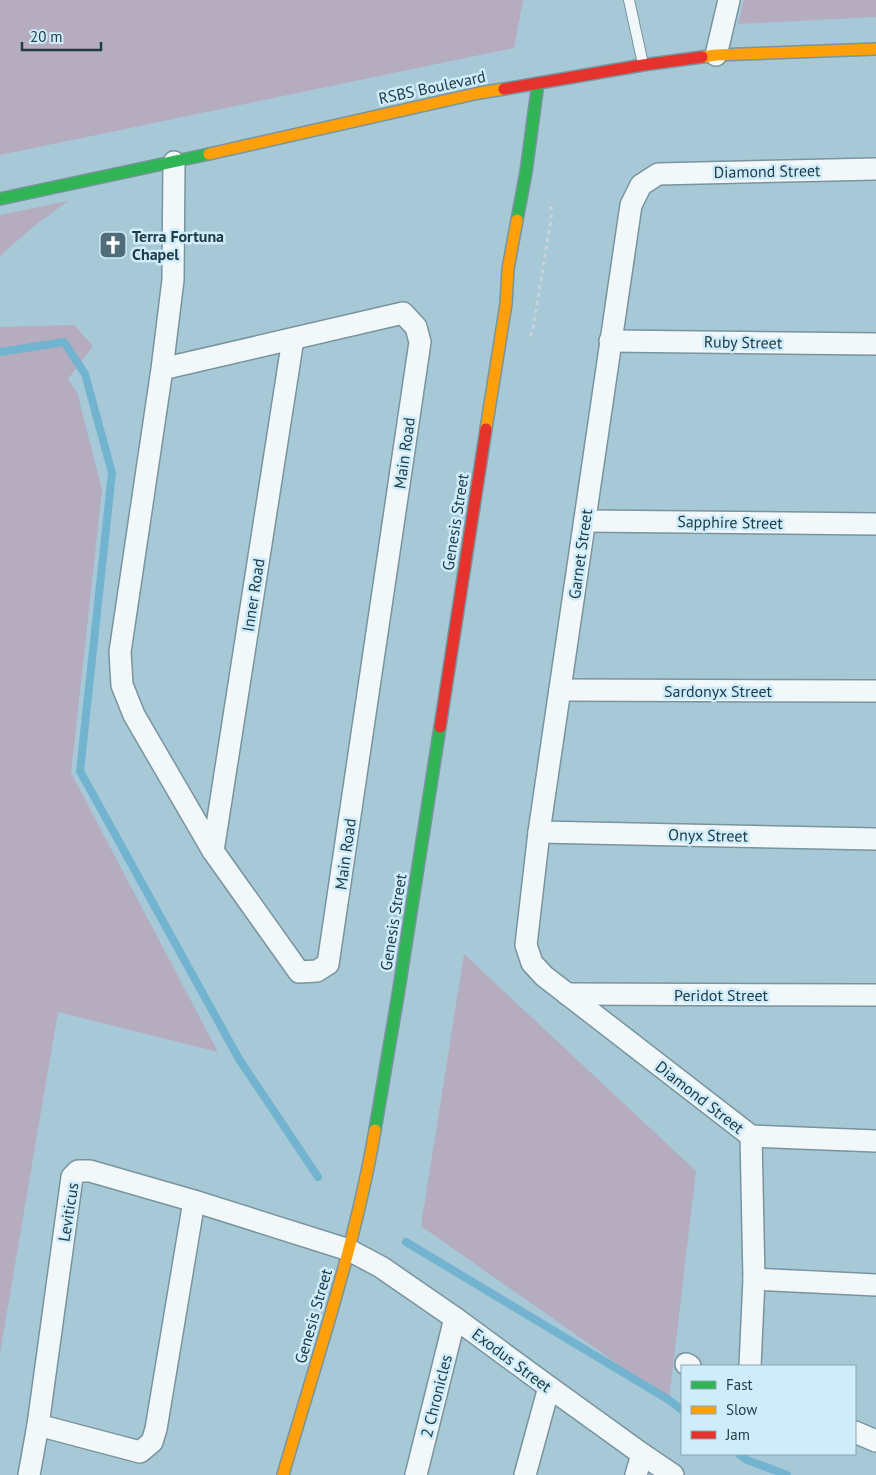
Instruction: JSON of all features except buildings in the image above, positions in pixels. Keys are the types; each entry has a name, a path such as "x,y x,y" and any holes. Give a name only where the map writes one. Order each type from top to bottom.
{"street":[{"path":"716,55 729,0"},
{"name":"RSBS Boulevard","path":"0,198 174,162 479,93 538,82 716,55 876,49"},
{"name":"Genesis Street","path":"283,1475 349,1250 369,1165 395,1014 506,304 508,269 526,172 538,82"},
{"name":"Main Road","path":"162,369 404,313 416,327 420,342 328,964 317,971 299,972 213,851 134,715 122,685 120,652 162,369 173,280 174,162"},
{"name":"Diamond Street","path":"658,174 876,169"},
{"name":"Genesis Street","path":"526,172 530,220"},
{"name":"Genesis Street","path":"503,229 526,172"},
{"name":"Garnet Street","path":"526,945 539,832 630,205 641,185 658,174"},
{"name":"Genesis Street","path":"492,318 496,366"},
{"name":"Genesis Street","path":"496,366 515,326"},
{"name":"Inner Road","path":"213,851 293,339"},
{"name":"Ruby Street","path":"610,341 876,344"},
{"name":"Sapphire Street","path":"584,521 876,524"},
{"name":"Sardonyx Street","path":"560,690 876,691"},
{"name":"Onyx Street","path":"539,832 876,839"},
{"name":"Diamond Street","path":"526,945 532,963 544,976 751,1136 754,1279 750,1365"},
{"name":"Peridot Street","path":"567,994 876,995"},
{"path":"751,1136 876,1141"},
{"name":"Leviticus","path":"29,1475 38,1425 72,1177 78,1171 90,1171 194,1201 349,1250"},
{"path":"38,1425 140,1452 152,1442 156,1429 194,1201"},
{"name":"Exodus Street","path":"349,1250 382,1267 674,1475"},
{"path":"754,1279 876,1286"},
{"name":"2 Chronicles","path":"416,1475 455,1318"},
{"path":"524,1475 549,1387"},
{"path":"856,1432 876,1441"},
{"path":"636,1475 642,1454"}],"lane":[{"path":"629,0 643,65"}],"shaded area":[{"path":"0,0 523,0 514,48 0,155"},
{"path":"744,0 876,0 876,17 738,24"},
{"path":"68,201 34,226 0,256 0,215"},
{"path":"74,325 93,346 68,379 77,392 102,490 71,773 218,1052 58,1012 0,1353 0,327"},
{"path":"464,954 696,1171 669,1400 421,1226"}],"waterway":[{"path":"0,352 64,342 85,374 112,473 80,771 239,1059 318,1177"},
{"path":"406,1242 669,1400 681,1409"},
{"path":"740,1455 747,1460 787,1475"}],"traffic: fast":[{"path":"517,220 526,172 538,83"},
{"path":"0,199 209,154"},
{"path":"375,1130 440,727"}],"traffic: slow":[{"path":"702,57 876,49"},
{"path":"209,154 504,89"},
{"path":"486,429 506,304 508,269 517,220"},
{"path":"283,1475 346,1261 367,1174 375,1130"}],"traffic: jam":[{"path":"504,89 643,65 702,57"},
{"path":"440,727 486,429"}],"place":[{"name":"Terra Fortuna Chapel","path":"113,245"}]}
